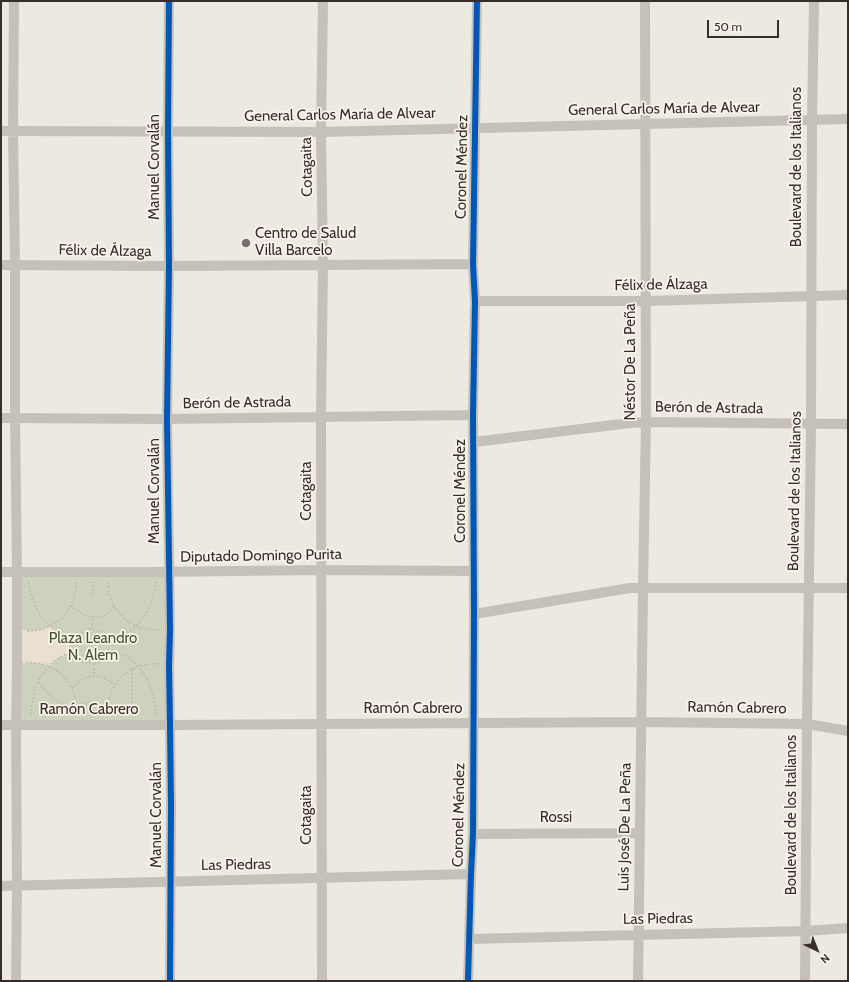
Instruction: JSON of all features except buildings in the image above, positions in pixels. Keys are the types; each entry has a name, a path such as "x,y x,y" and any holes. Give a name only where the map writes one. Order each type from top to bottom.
{"street":[{"path":"14,1 13,132 17,572 16,981"},
{"name":"Manuel Corvalán","path":"169,1 169,266 167,419 171,805 170,981"},
{"name":"Cotagaita","path":"322,981 323,264 321,132 323,1"},
{"name":"Coronel Méndez","path":"468,981 473,834 473,415 477,1"},
{"name":"Néstor De La Peña","path":"642,722 646,422 645,1"},
{"name":"Boulevard de los Italianos","path":"805,981 814,1"},
{"name":"General Carlos María de Alvear","path":"1,132 321,132 848,119"},
{"name":"Félix de Álzaga","path":"1,265 169,266 474,264"},
{"name":"Félix de Álzaga","path":"475,301 646,301 848,295"},
{"name":"Berón de Astrada","path":"1,418 167,419 473,415"},
{"name":"Berón de Astrada","path":"474,442 646,422 848,424"},
{"name":"Diputado Domingo Purita","path":"1,572 322,570 474,571"},
{"path":"474,614 630,588 848,588"},
{"name":"Ramón Cabrero","path":"1,725 474,724 642,722 807,724 848,731"},
{"name":"Luis José De La Peña","path":"638,981 642,722"},
{"name":"Rossi","path":"473,834 640,833"},
{"name":"Las Piedras","path":"1,886 471,874"},
{"name":"Las Piedras","path":"469,939 806,931 848,928"}],"path":[{"path":"30,572 30,593 41,616 58,633 72,640"},
{"path":"17,628 26,631 41,630 55,624 67,613 76,591 75,572"},
{"path":"93,594 94,572"},
{"path":"110,572 108,588 109,595 114,607 126,621 148,630 170,629"},
{"path":"113,641 123,636 136,626 144,616 153,598 155,589 156,580 153,572"},
{"path":"71,605 80,612 93,617 107,614 114,607"},
{"path":"92,630 93,617"},
{"path":"88,629 92,630 98,629 113,641 113,652 106,659 94,664 84,663 74,656 70,646 72,640 82,632 88,629"},
{"path":"113,652 120,653 128,657 138,666 147,679 151,687 156,706 156,725"},
{"path":"33,725 31,715 32,697 38,682 49,667 60,658 72,653"},
{"path":"17,665 22,663 42,664 56,670 62,675 72,688 75,695 77,710 74,725"},
{"path":"94,664 94,676"},
{"path":"107,725 108,701 110,694 123,675 138,666 159,664 169,666"},
{"path":"132,669 132,725"},
{"path":"72,688 80,680 89,676 99,676 115,685"},
{"path":"38,682 48,694 62,704 77,706 89,701"}],"green space":[{"name":"Plaza Leandro N. Alem","path":"17,572 169,572 170,725 16,725"}],"shaded area":[{"path":"50,626 58,633 72,640 70,646 72,653 60,657 49,667 42,664 22,663 22,630 41,630"}],"cycle path":[{"path":"169,1 169,266 167,419 171,805 170,981"},
{"path":"468,981 473,834 473,415 475,301 473,264 477,1"}],"place":[{"name":"Centro de Salud Villa Barcelo","path":"246,243"}]}
